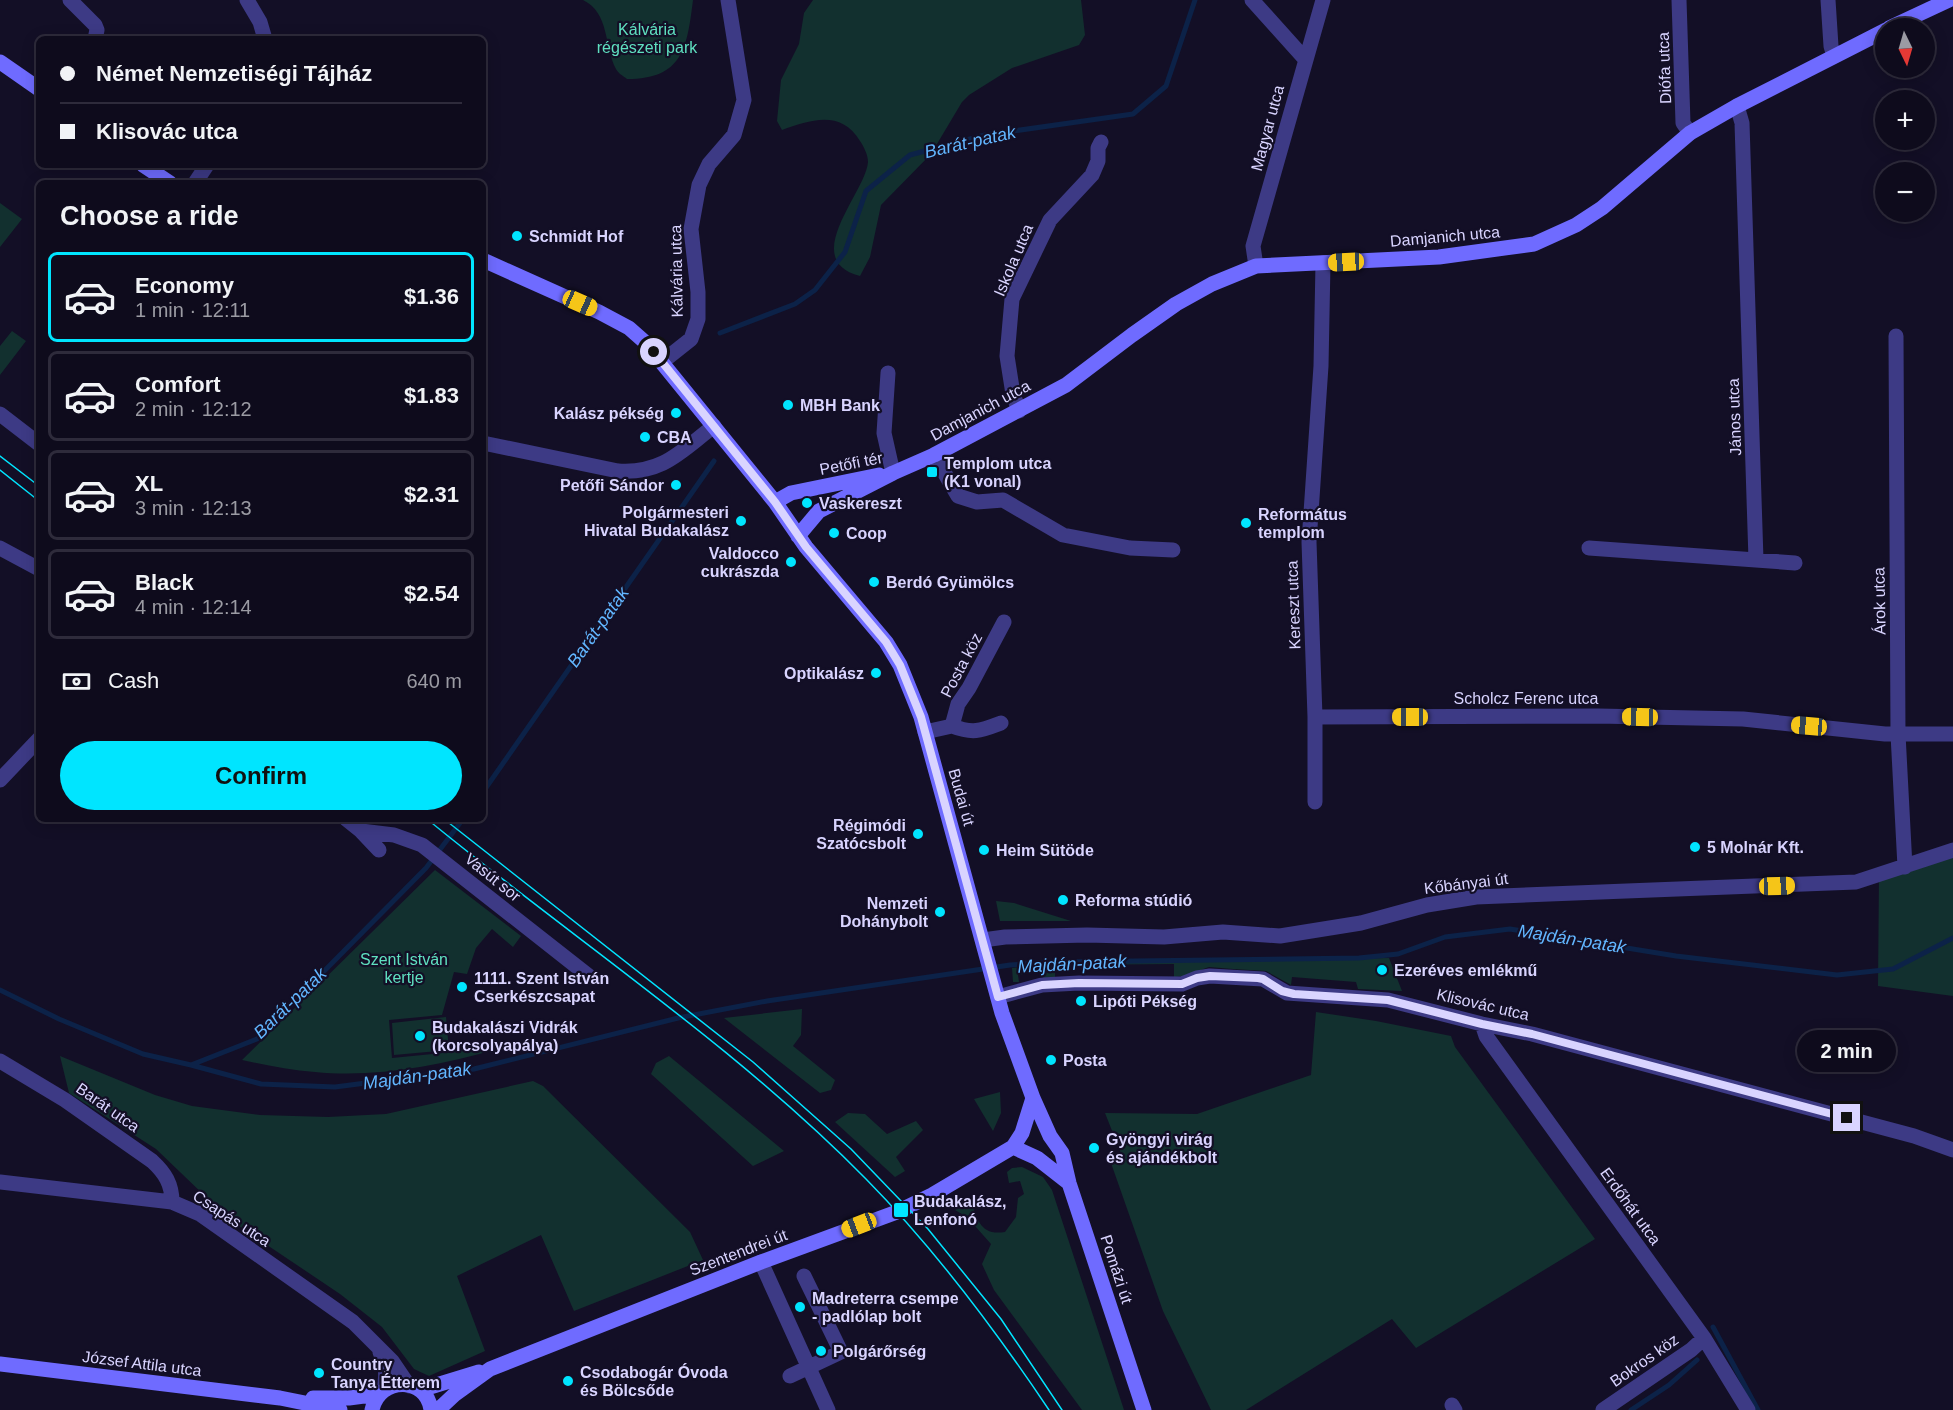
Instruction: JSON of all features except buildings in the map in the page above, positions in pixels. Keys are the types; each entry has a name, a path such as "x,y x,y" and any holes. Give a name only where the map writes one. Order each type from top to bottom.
{"main road":[{"name":"Damjanich utca","path":"1911,18 1949,0"},
{"name":"Damjanich utca","path":"893,472 934,455 1066,385 1176,304 1212,284 1256,266 1439,257 1534,244 1576,225 1602,207 1690,133 1737,106 1875,35"},
{"path":"0,62 36,87"},
{"path":"148,168 166,180"},
{"path":"486,261 620,323 638,335 775,502 798,536"},
{"name":"Petőfi tér","path":"775,502 791,493 893,472"},
{"name":"Petőfi tér","path":"798,536 819,511 893,472"},
{"name":"Budai út","path":"798,536 886,642 903,672 925,732 996,990 1033,1098 1050,1136"},
{"path":"1032,1156 1022,1133 1033,1098"},
{"path":"1022,1133 1037,1132 1050,1136"},
{"name":"Szentendrei út","path":"438,1410 454,1395 490,1369 761,1262 908,1207 1013,1147 1022,1133"},
{"name":"Pomázi út","path":"1050,1136 1062,1154 1069,1183 1144,1410"},
{"path":"1013,1147 1032,1156 1069,1183"},
{"name":"József Attila utca","path":"0,1364 280,1398"},
{"path":"280,1398 349,1398 382,1392 398,1385 429,1387 490,1369"},
{"path":"414,1387 429,1400 431,1410"},
{"path":"372,1410 382,1392"},
{"path":"280,1398 340,1410"}],"street":[{"path":"70,0 95,25 96,36"},
{"path":"247,0 260,22 264,36"},
{"name":"Kálvária utca","path":"662,362 690,339 698,319 698,292 691,229 699,185 709,164 734,135 744,100 728,0"},
{"path":"1252,0 1305,59"},
{"name":"Magyar utca","path":"1256,266 1253,246 1323,0"},
{"name":"Diófa utca","path":"1679,0 1683,123 1690,133"},
{"path":"1828,0 1831,46 1834,56"},
{"name":"János utca","path":"1737,106 1742,123 1756,560"},
{"name":"Iskola utca","path":"1019,411 1013,394 1008,356 1012,299 1050,220 1092,175 1098,161 1098,148 1101,142"},
{"name":"Kereszt utca","path":"1315,802 1315,717 1309,542 1321,366 1323,263"},
{"name":"Árok utca","path":"1896,336 1898,734 1905,867"},
{"path":"888,373 884,433 893,472"},
{"path":"0,414 36,442"},
{"path":"486,444 618,471 635,472 658,467 682,452 714,426"},
{"path":"934,455 957,496 977,502 1003,500 1063,535 1130,548 1173,550"},
{"path":"0,548 36,567"},
{"path":"1589,548 1795,563"},
{"name":"Posta köz","path":"952,726 958,704 1004,622"},
{"name":"Scholcz Ferenc utca","path":"1315,717 1598,716 1743,719 1898,734 1953,734"},
{"path":"925,732 952,726 979,732 1001,723"},
{"path":"0,780 36,742"},
{"name":"Vasút sor","path":"350,822 380,850"},
{"name":"Vasút sor","path":"362,831 394,836 422,844 590,978"},
{"name":"Kőbányai út","path":"985,947 1005,937 1087,934 1164,937 1223,932 1280,936 1361,923 1427,905 1476,897 1856,882 1953,850"},
{"name":"Klisovác utca","path":"996,990 1079,983 1182,984 1210,976 1263,979 1282,991 1294,994 1388,1000 1532,1034 1914,1136 1953,1150"},
{"name":"Erdőhát utca","path":"1482,1024 1490,1043 1704,1338 1748,1410"},
{"name":"Barát utca","path":"0,1061 66,1100 153,1161 165,1173 172,1190 172,1202"},
{"name":"Csapás utca","path":"0,1182 172,1202 200,1214 353,1322 414,1387"},
{"path":"761,1262 828,1410"},
{"path":"790,1376 841,1352 804,1276"},
{"name":"Bokros köz","path":"1603,1410 1691,1350 1704,1338"},
{"name":"Csapás utca","path":"379,1350 386,1365 387,1376 382,1392"}],"green space":[{"name":"Kálvária régészeti park","path":"583,0 693,0 688,33 679,58 671,67 660,73 646,78 627,79 619,73 612,60 598,13"},
{"path":"813,0 1081,0 1085,35 1079,45 1012,68 969,95 962,102 931,154 881,205 870,257 860,276 842,268 835,256 835,241 840,224 865,175 868,162 863,146 844,124 834,121 814,121 782,130 777,121 781,80 799,44 804,13"},
{"path":"0,203 22,219 0,247"},
{"path":"12,331 26,341 0,375 0,346"},
{"path":"1953,850 1953,996 1878,986 1879,875"},
{"name":"Szent István kertje","path":"435,870 521,936 513,947 492,929 476,948 467,974 454,972 442,1015 389,1020 392,1058 453,1052 491,1042 494,1050 428,1066 360,1073 306,1071 242,1060"},
{"path":"996,901 1014,903 1071,921 1000,921"},
{"path":"1389,958 1402,991 1358,989 1356,982 1292,977 1291,985 1266,971 1209,967 1174,977 1174,964 1055,965 1055,977 1042,978 1040,971 1018,975 1019,982 1013,982 1012,968 1054,963"},
{"path":"802,1009 801,1035 793,1046 835,1080 831,1090 820,1093 724,1018"},
{"path":"1316,1012 1451,1036 1455,1047 1595,1239 1416,1348 1392,1319 1246,1410 1211,1410 1163,1311 1111,1163 1122,1156 1105,1113 1197,1114 1311,1075"},
{"name":"Budakalászi Vidrák (korcsolyapálya)","path":"446,1017 449,1050 394,1055 392,1023"},
{"path":"60,1056 155,1095 192,1106 260,1115 328,1117 386,1114 533,1081 543,1086 690,1232 703,1260 574,1311 541,1235 457,1276 485,1351 429,1376 414,1369 382,1327 340,1294 230,1220 156,1149 69,1093"},
{"path":"669,1056 784,1151 753,1166 651,1074 656,1063"},
{"path":"1000,1092 1001,1113 993,1131 974,1099"},
{"path":"848,1113 865,1114 887,1134 916,1121 923,1130 896,1157 905,1171 895,1177 835,1122"},
{"path":"1022,1167 1043,1177 1052,1190 1124,1410 1082,1410 994,1290 982,1264 991,1244 967,1217 955,1210 971,1200 975,1214 985,1229 990,1232 1005,1232 1016,1217 1018,1198 1024,1194 1020,1181 1009,1183 1007,1172 1012,1168"}],"waterway":[{"name":"Barát-patak","path":"720,333 795,304 815,290 845,252 866,191 910,155 985,135 1133,114 1166,86 1195,0"},
{"name":"Barát-patak","path":"486,788 714,461"},
{"name":"Barát-patak","path":"0,990 59,1019 143,1054 191,1065 257,1039 426,868 461,822"},
{"name":"Majdán-patak","path":"191,1065 261,1084 335,1087 474,1069 678,1018 767,1001 1010,965 1055,962 1359,958 1398,954 1445,937 1510,929 1676,956 1837,975 1893,969 1953,938"},
{"path":"1713,1327 1758,1410"},
{"path":"1631,1410 1669,1385 1697,1360"}],"tram line":[{"path":"0,456 36,484"},
{"path":"0,470 36,499"},
{"path":"431,822 707,1037 815,1130 866,1179 940,1261 1007,1349 1049,1410"},
{"path":"448,822 753,1062 851,1149 928,1229 1001,1319 1062,1410"}],"place":[{"name":"Schmidt Hof","path":"517,236"},
{"name":"MBH Bank","path":"788,405"},
{"name":"Kalász pékség","path":"676,413"},
{"name":"CBA","path":"645,437"},
{"name":"Templom utca (K1 vonal)","path":"932,472"},
{"name":"Petőfi Sándor","path":"676,485"},
{"name":"Vaskereszt","path":"807,503"},
{"name":"Polgármesteri Hivatal Budakalász","path":"741,521"},
{"name":"Református templom","path":"1246,523"},
{"name":"Coop","path":"834,533"},
{"name":"Valdocco cukrászda","path":"791,562"},
{"name":"Berdó Gyümölcs","path":"874,582"},
{"name":"Optikalász","path":"876,673"},
{"name":"Régimódi Szatócsbolt","path":"918,834"},
{"name":"5 Molnár Kft.","path":"1695,847"},
{"name":"Heim Sütöde","path":"984,850"},
{"name":"Reforma stúdió","path":"1063,900"},
{"name":"Nemzeti Dohánybolt","path":"940,912"},
{"name":"Ezeréves emlékmű","path":"1382,970"},
{"name":"1111. Szent István Cserkészcsapat","path":"462,987"},
{"name":"Lipóti Pékség","path":"1081,1001"},
{"name":"Budakalászi Vidrák (korcsolyapálya)","path":"420,1036"},
{"name":"Posta","path":"1051,1060"},
{"name":"Gyöngyi virág és ajándékbolt","path":"1094,1148"},
{"name":"Budakalász, Lenfonó","path":"901,1210"},
{"name":"Madreterra csempe - padlólap bolt","path":"800,1307"},
{"name":"Polgárőrség","path":"821,1351"},
{"name":"Country Tanya Étterem","path":"319,1373"},
{"name":"Csodabogár Óvoda és Bölcsőde","path":"568,1381"}],"route":[{"path":"654,352 775,502 806,547 886,642 900,665 921,717 998,997 1042,985 1138,982 1182,984 1210,976 1263,979 1287,993 1396,1001 1482,1024 1532,1034 1847,1118"}]}
